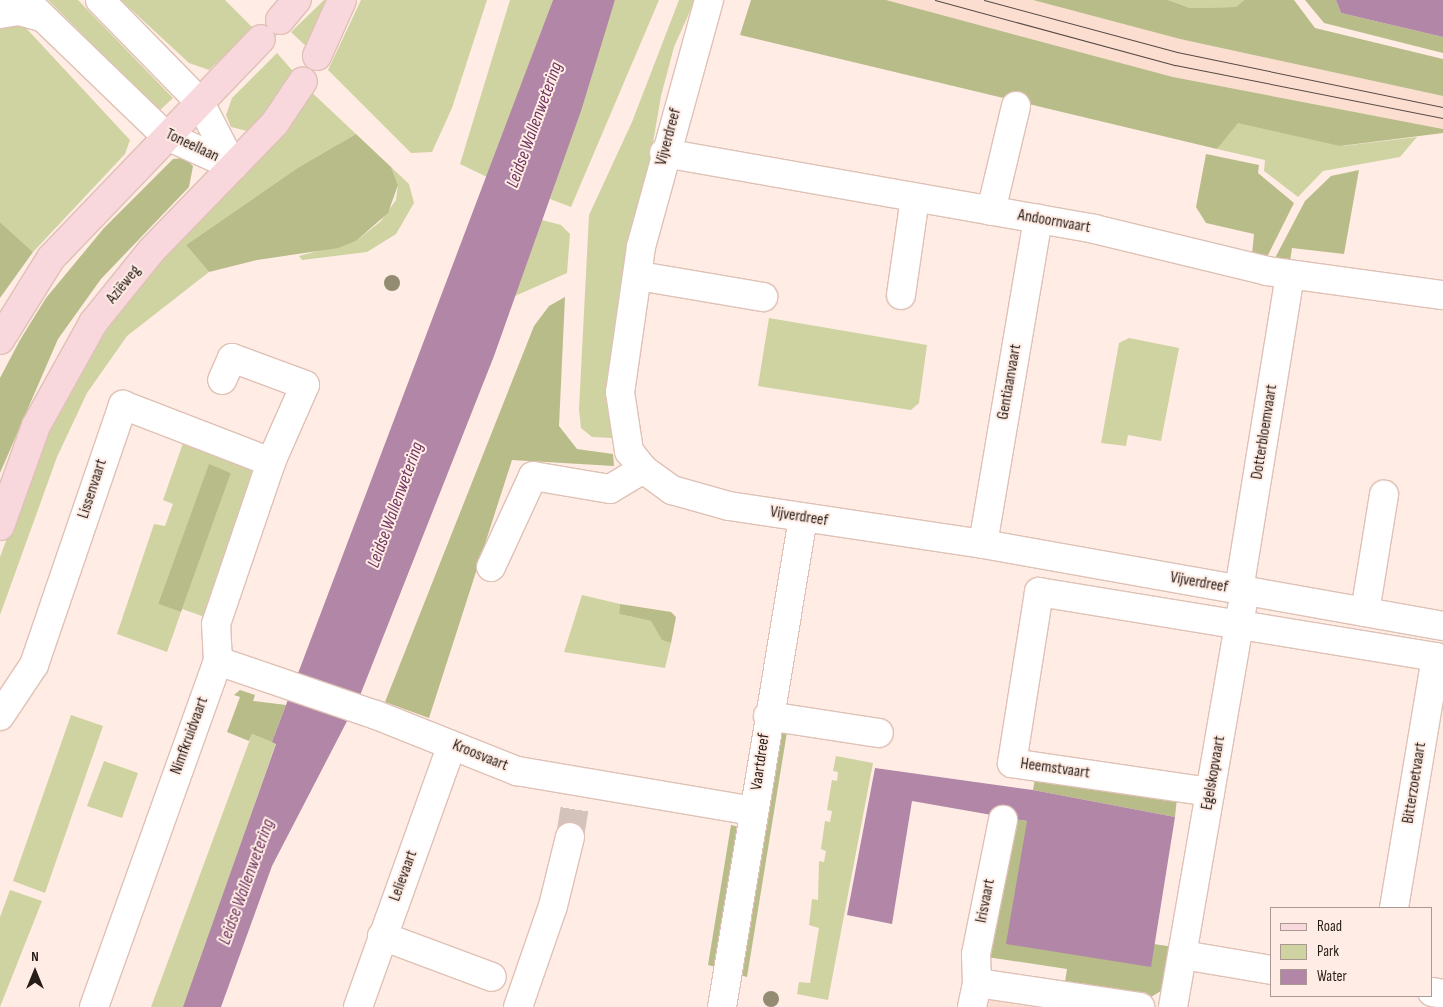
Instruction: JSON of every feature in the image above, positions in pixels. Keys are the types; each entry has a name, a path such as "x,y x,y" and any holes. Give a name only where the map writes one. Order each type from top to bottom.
{"main road":[{"path":"317,56 342,0"},
{"path":"0,340 52,258 164,135 261,39"},
{"name":"Aziëweg","path":"0,526 36,426 93,323 151,251 275,123 304,81"}],"street":[{"name":"Toneellaan","path":"100,0 199,101 233,166"},
{"name":"Vijverdreef","path":"709,0 664,153 641,247 640,276 620,392 629,451 642,469 694,499 803,518 983,544 1443,626"},
{"name":"Toneellaan","path":"0,14 33,8 164,135 233,166"},
{"path":"991,211 1016,106"},
{"name":"Andoornvaart","path":"664,153 1038,219 1290,275 1443,295"},
{"path":"901,295 915,198"},
{"name":"Gentiaanvaart","path":"983,544 1038,219"},
{"name":"Dotterbloemvaart","path":"1242,590 1290,275"},
{"path":"640,276 763,297"},
{"name":"Nimfkruidvaart","path":"94,1007 218,661 216,624 271,462 305,385 232,358 222,380"},
{"name":"Lissenvaart","path":"0,716 34,665 122,405 271,462"},
{"path":"491,567 533,476 610,489 642,469"},
{"path":"1366,612 1384,495"},
{"name":"Vaartdreef","path":"722,1007 768,716 803,518"},
{"name":"Egelskopvaart","path":"1173,1007 1184,955 1242,590"},
{"name":"Heemstvaart","path":"1210,792 1012,763 1039,592 1238,624"},
{"name":"Bitterzoetvaart","path":"1238,624 1436,657 1394,907"},
{"name":"Kroosvaart","path":"218,661 281,681 369,713 576,793 754,811"},
{"path":"768,716 878,733"},
{"name":"Lelievaart","path":"358,1007 452,745"},
{"name":"Irisvaart","path":"974,995 976,954 1003,820"},
{"path":"518,1007 554,906 570,837"},
{"path":"382,936 492,977"},
{"path":"1184,955 1270,970"},
{"path":"974,995 1140,1007"}],"shaded area":[{"path":"886,0 1033,0 1180,39 1443,96 1443,129 1173,77"},
{"path":"989,999 1043,1007 988,1007"}],"green space":[{"path":"0,0 130,140 125,154 33,252 0,222"},
{"path":"48,0 78,0 173,98 159,111"},
{"path":"121,0 225,0 253,28 209,70 189,63"},
{"path":"324,0 336,0 311,51 291,32"},
{"path":"361,0 487,0 452,108 432,152 411,153 328,70"},
{"path":"510,0 553,0 487,177 460,164"},
{"path":"615,0 659,0 571,207 550,199"},
{"path":"679,0 695,0 674,47 661,96 611,388 612,438 592,437 581,428 579,409 589,215 632,122"},
{"path":"751,0 886,0 1173,77 1443,129 1443,133 1340,146 1238,123 1217,149 740,35"},
{"path":"1033,0 1168,0 1190,8 1236,7 1244,0 1294,0 1315,28 1443,59 1443,96 1180,39"},
{"path":"1168,0 1244,0 1236,7 1190,8"},
{"path":"1305,0 1336,0 1341,13 1443,37 1443,53 1324,23"},
{"path":"277,53 298,77 251,132 231,127 226,115 232,98"},
{"path":"306,87 356,134 299,167 186,245 209,272 127,336 87,393 57,457 0,615 0,557 41,447 91,353 140,282"},
{"path":"1237,122 1342,146 1417,137 1400,157 1323,171 1298,197 1264,171 1265,160 1217,149"},
{"path":"356,134 391,167 398,185 388,213 356,241 338,248 257,260 209,272 186,245 299,167"},
{"path":"1206,154 1259,165 1258,173 1294,203 1266,259 1252,254 1254,234 1206,223 1196,207"},
{"path":"184,158 193,166 189,187 101,279 58,339 0,473 0,378 20,340 46,298 104,228 173,159"},
{"path":"391,167 409,184 414,203 396,234 367,252 302,260 299,256 356,241 380,222 396,200 398,185"},
{"path":"1359,170 1344,254 1292,248 1290,262 1274,260 1305,201 1331,176"},
{"path":"542,220 561,225 570,234 567,273 515,296"},
{"path":"0,222 33,252 0,298"},
{"path":"565,297 559,426 577,449 613,454 614,466 512,460 429,718 385,702 534,326 549,306"},
{"path":"769,318 927,345 919,403 911,410 758,386"},
{"path":"1129,338 1179,348 1161,441 1128,435 1126,446 1101,443 1119,343"},
{"path":"183,443 212,455 215,450 251,468 253,480 205,617 182,609 231,473 209,465 158,604 181,612 167,652 117,634 154,524 165,526 173,504 163,500"},
{"path":"209,464 231,473 181,612 158,604"},
{"path":"582,595 620,604 619,614 651,621 663,640 671,643 665,668 564,652"},
{"path":"620,604 671,612 676,617 671,643 662,640 651,621 619,614"},
{"path":"240,690 255,695 253,701 286,705 272,742 252,734 249,741 227,732 240,697 234,695"},
{"path":"71,715 103,726 45,893 13,881"},
{"path":"780,731 787,732 747,977 739,975"},
{"path":"252,734 276,743 184,1007 151,1007"},
{"path":"836,756 873,763 828,1000 797,994 799,982 810,983 819,928 809,925 812,899 818,900 819,861 824,862 826,851 821,849 825,821 830,822 832,811 827,810 832,780 837,781 838,772 833,771"},
{"path":"104,761 138,773 122,818 87,806"},
{"path":"1036,773 1177,798 1175,817 1033,790"},
{"path":"1009,818 1027,821 1150,967 1154,944 1174,947 1166,988 1151,997 1065,982 1067,969 987,957"},
{"path":"731,825 739,827 716,967 708,965"},
{"path":"10,890 42,901 0,1007 0,917"}],"water":[{"name":"Leidse Wallenwetering","path":"553,0 615,0 581,111 494,356 359,698 272,866 221,1007 183,1007 276,744 272,742"},
{"path":"1336,0 1443,0 1443,37 1341,13"},
{"path":"875,768 1033,790 1175,817 1151,967 1006,944 1027,821 912,801 892,924 847,915"}],"tunnel":[{"path":"570,837 575,804"}],"tram line":[{"path":"935,0 1175,65 1443,118"},
{"path":"984,0 1177,52 1443,107"}]}
